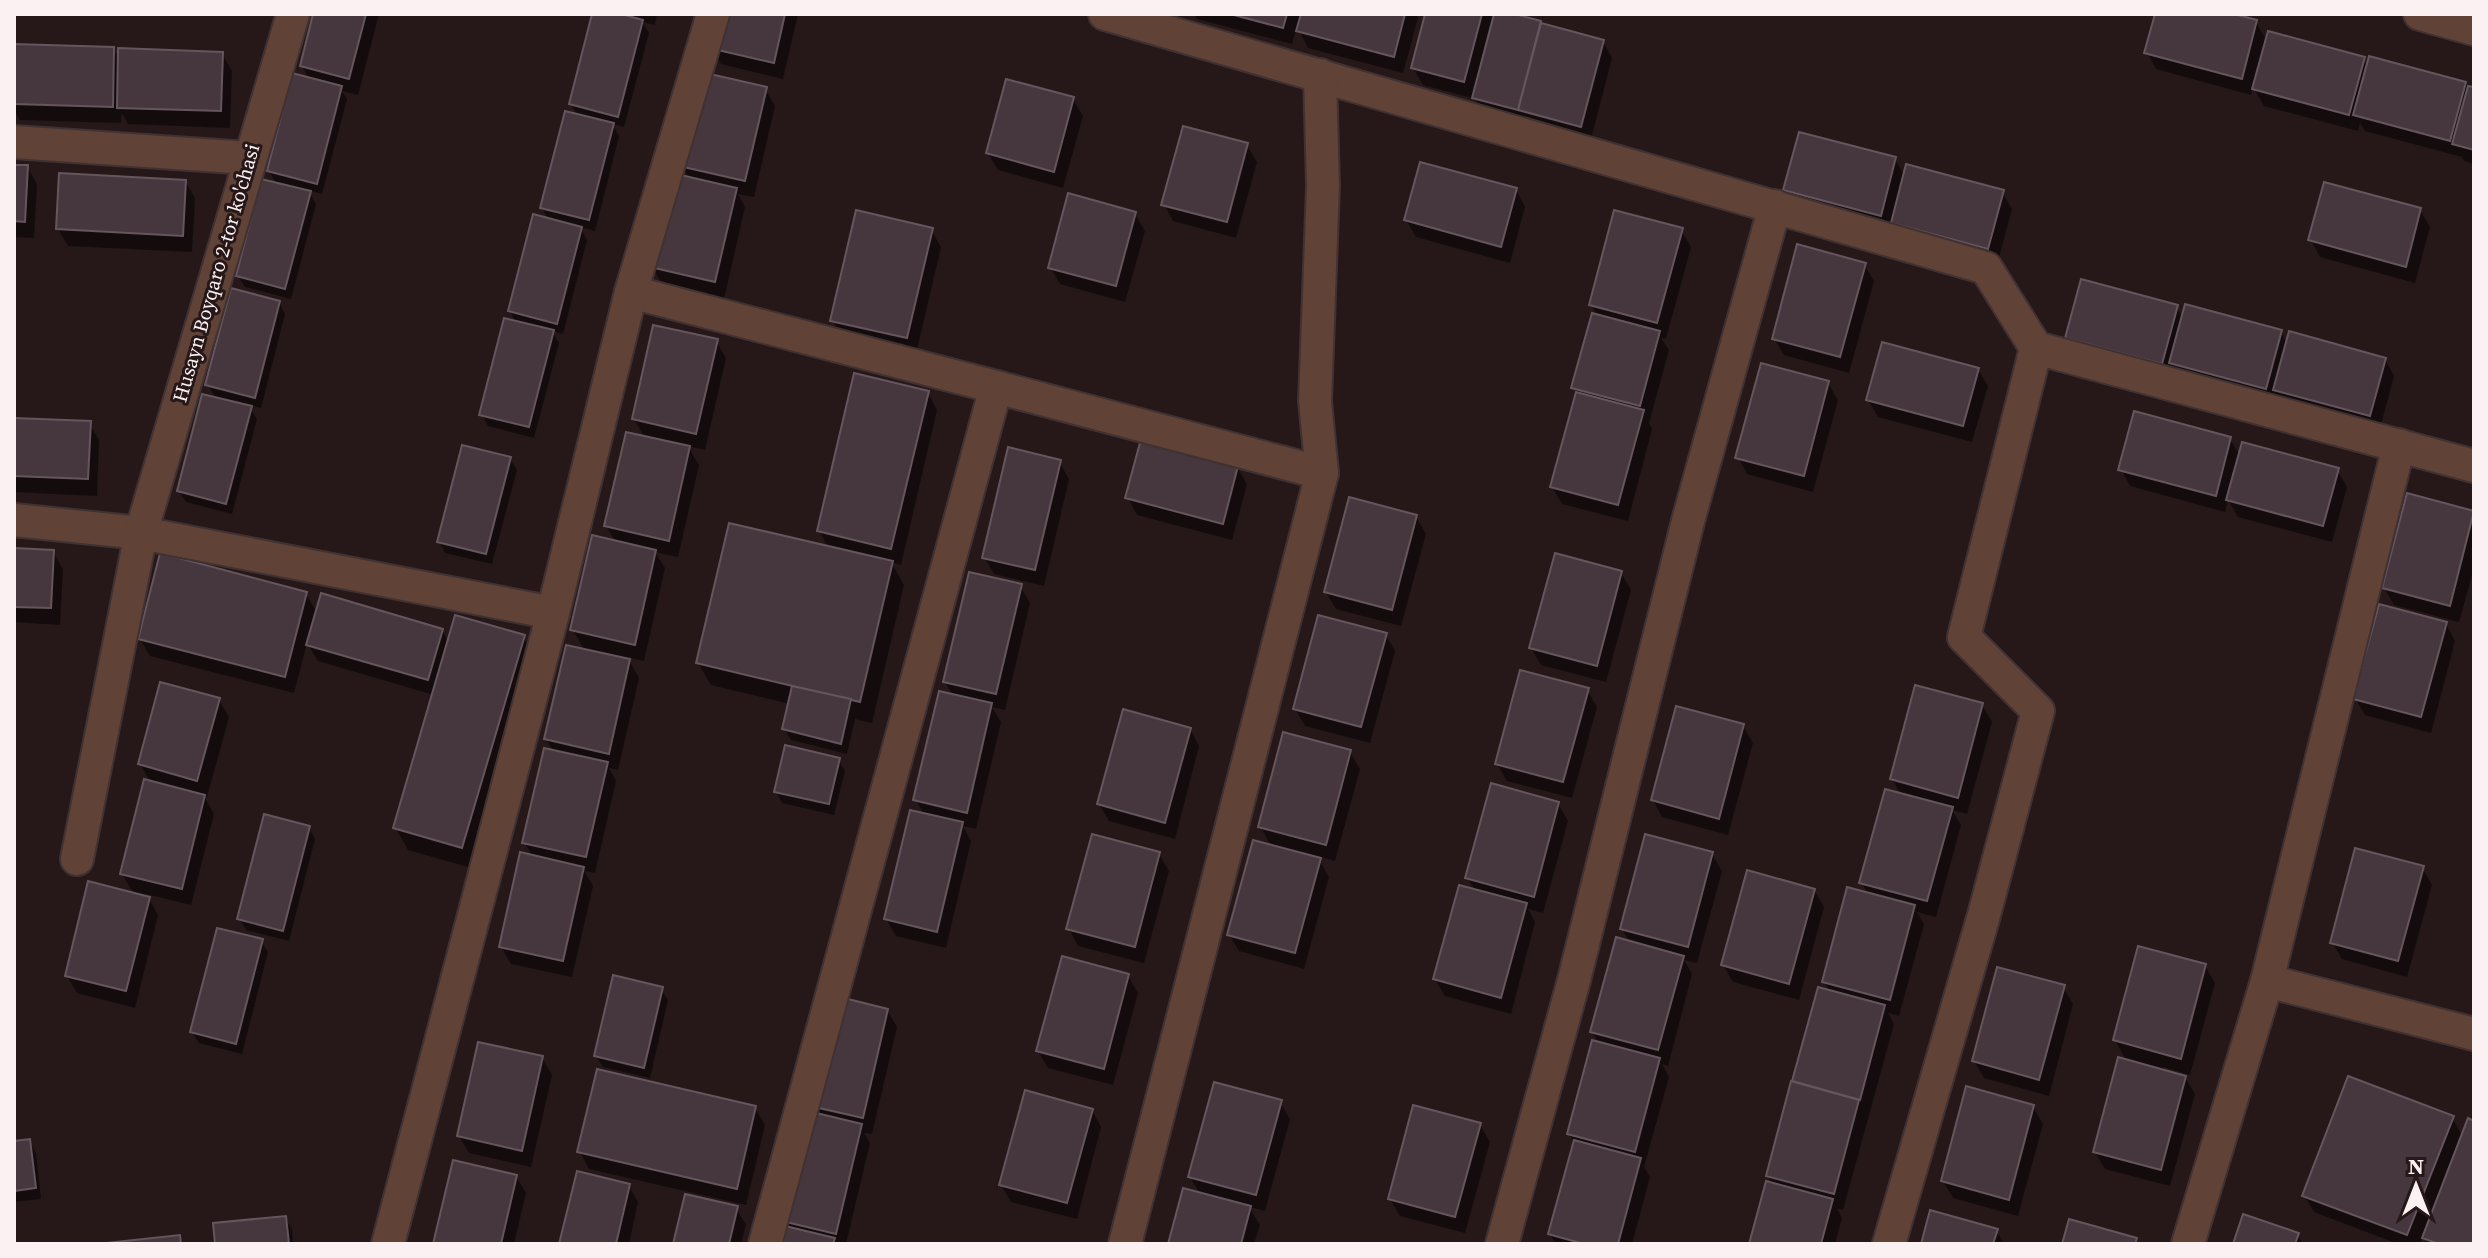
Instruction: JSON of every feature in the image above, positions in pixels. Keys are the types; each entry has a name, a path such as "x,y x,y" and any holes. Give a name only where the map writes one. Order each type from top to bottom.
{"street":[{"name":"Husayn Boyqaro 2-tor ko'chasi","path":"77,859 141,533 248,158 293,14"},
{"path":"388,1244 553,613 631,292 713,14"},
{"path":"1105,14 1986,268 2036,348 2474,466"},
{"path":"2420,14 2474,29"},
{"path":"1125,1244 1322,473 1315,401 1323,186 1320,75"},
{"path":"14,142 248,158"},
{"path":"1502,1244 1574,980 1688,521 1775,206"},
{"path":"631,292 1322,473"},
{"path":"1889,1244 1984,915 2038,711 1964,637 2036,348"},
{"path":"765,1244 996,387"},
{"path":"2188,1244 2267,981 2399,445"},
{"path":"14,520 141,533 553,613"},
{"path":"2267,981 2474,1034"}],"building":[{"path":"313,14 366,14 349,79 300,66"},
{"path":"592,14 621,14 643,20 618,117 569,104"},
{"path":"717,14 785,14 774,63 709,48"},
{"path":"1230,14 1287,14 1283,28"},
{"path":"1301,14 1405,14 1394,57 1296,31"},
{"path":"1425,14 1482,14 1464,82 1411,68"},
{"path":"1494,14 1515,14 1541,21 1518,110 1472,98"},
{"path":"2155,14 2234,14 2257,20 2242,79 2144,53"},
{"path":"1541,23 1604,40 1581,127 1518,110"},
{"path":"2268,31 2365,57 2349,115 2252,89"},
{"path":"14,44 114,47 113,107 14,104"},
{"path":"118,48 223,52 221,111 117,108"},
{"path":"2369,56 2466,82 2450,141 2353,115"},
{"path":"701,72 767,87 745,181 679,166"},
{"path":"292,73 342,86 317,184 267,171"},
{"path":"1006,79 1074,97 1054,172 986,153"},
{"path":"2468,86 2474,87 2474,150 2452,144"},
{"path":"565,111 614,123 589,220 540,208"},
{"path":"1183,126 1248,143 1227,222 1161,205"},
{"path":"1799,132 1896,157 1881,216 1783,190"},
{"path":"1420,162 1517,188 1501,247 1404,220"},
{"path":"1906,164 2004,190 1988,249 1891,223"},
{"path":"14,165 28,165 25,222 14,221"},
{"path":"59,173 186,180 183,236 56,229"},
{"path":"672,173 737,188 715,282 650,267"},
{"path":"261,179 311,191 285,289 236,276"},
{"path":"2324,182 2421,208 2406,267 2308,240"},
{"path":"1068,193 1136,212 1116,286 1048,268"},
{"path":"856,210 933,228 907,338 830,321"},
{"path":"1614,210 1683,228 1657,323 1589,305"},
{"path":"533,214 582,227 557,324 508,311"},
{"path":"1797,244 1866,263 1840,357 1772,339"},
{"path":"2081,279 2178,305 2162,364 2065,338"},
{"path":"231,288 280,301 255,398 205,385"},
{"path":"2185,304 2282,330 2266,389 2169,363"},
{"path":"1592,313 1660,331 1640,406 1571,388"},
{"path":"504,318 554,330 529,427 479,415"},
{"path":"653,325 718,339 696,434 632,419"},
{"path":"2289,331 2386,358 2370,416 2273,390"},
{"path":"1882,342 1979,368 1963,426 1866,400"},
{"path":"1761,363 1829,381 1804,476 1735,458"},
{"path":"854,373 929,391 891,549 817,531"},
{"path":"1576,392 1644,410 1618,505 1550,487"},
{"path":"202,394 252,406 226,504 177,491"},
{"path":"2134,411 2231,437 2216,496 2118,470"},
{"path":"14,418 91,421 88,479 14,476"},
{"path":"626,432 690,446 669,541 604,526"},
{"path":"1141,439 1238,466 1223,524 1125,498"},
{"path":"2242,442 2339,468 2323,526 2226,500"},
{"path":"462,445 511,457 486,554 437,542"},
{"path":"1008,447 1061,460 1035,570 982,558"},
{"path":"2407,493 2474,511 2450,606 2382,588"},
{"path":"1349,497 1417,515 1392,610 1324,592"},
{"path":"729,523 893,561 860,702 696,663"},
{"path":"592,535 656,550 635,645 570,630"},
{"path":"14,548 54,550 51,608 14,607"},
{"path":"160,553 307,592 285,677 138,639"},
{"path":"1555,553 1622,571 1597,666 1529,648"},
{"path":"969,572 1022,584 996,694 943,682"},
{"path":"321,593 443,629 428,680 306,645"},
{"path":"2379,604 2447,622 2421,717 2353,699"},
{"path":"455,615 525,635 462,848 393,828"},
{"path":"1318,615 1387,633 1361,727 1293,709"},
{"path":"566,645 630,659 609,754 544,739"},
{"path":"1520,670 1589,688 1563,782 1495,764"},
{"path":"160,682 220,698 197,781 138,764"},
{"path":"1915,685 1983,703 1958,798 1890,779"},
{"path":"792,686 851,699 841,744 782,729"},
{"path":"939,691 992,703 967,813 913,800"},
{"path":"1676,706 1744,724 1719,819 1651,800"},
{"path":"1123,709 1191,728 1165,823 1097,804"},
{"path":"1283,732 1351,750 1326,845 1258,827"},
{"path":"785,745 840,758 829,804 774,792"},
{"path":"544,748 608,762 586,857 522,843"},
{"path":"144,779 205,795 182,889 120,874"},
{"path":"1491,783 1559,802 1534,897 1465,878"},
{"path":"1885,789 1953,807 1927,901 1859,883"},
{"path":"910,810 963,822 937,932 884,919"},
{"path":"264,814 310,826 283,931 237,919"},
{"path":"1092,834 1160,852 1135,947 1066,929"},
{"path":"1645,834 1713,852 1688,947 1620,929"},
{"path":"1253,840 1321,858 1295,953 1227,935"},
{"path":"2355,848 2424,866 2398,961 2330,943"},
{"path":"520,852 584,867 563,961 499,947"},
{"path":"1747,870 1815,889 1789,984 1721,965"},
{"path":"88,881 150,897 126,991 65,976"},
{"path":"1459,885 1527,903 1501,998 1433,979"},
{"path":"1847,887 1915,905 1890,1000 1822,982"},
{"path":"217,928 263,939 236,1044 190,1032"},
{"path":"1616,937 1684,956 1658,1050 1590,1032"},
{"path":"2138,946 2206,964 2181,1059 2113,1040"},
{"path":"1062,956 1129,974 1104,1069 1036,1051"},
{"path":"1997,967 2065,985 2039,1080 1972,1061"},
{"path":"613,975 663,987 644,1068 594,1056"},
{"path":"1818,987 1885,1005 1860,1100 1792,1081"},
{"path":"836,996 888,1009 863,1118 810,1106"},
{"path":"1592,1040 1660,1058 1635,1152 1567,1134"},
{"path":"478,1042 543,1056 522,1151 457,1136"},
{"path":"2118,1057 2186,1076 2161,1170 2093,1152"},
{"path":"597,1069 756,1106 737,1189 577,1152"},
{"path":"2348,1076 2454,1116 2407,1235 2302,1196"},
{"path":"1791,1081 1859,1100 1834,1194 1766,1176"},
{"path":"1214,1082 1282,1100 1256,1195 1188,1177"},
{"path":"1966,1086 2034,1105 2009,1200 1941,1181"},
{"path":"1025,1090 1093,1109 1067,1203 999,1185"},
{"path":"1413,1105 1481,1123 1455,1217 1388,1199"},
{"path":"808,1111 862,1124 836,1234 782,1221"},
{"path":"2468,1118 2474,1121 2474,1244 2439,1244 2422,1238"},
{"path":"30,1139 36,1188 14,1191 14,1141"},
{"path":"1574,1140 1641,1158 1618,1244 1584,1244 1548,1234"},
{"path":"453,1160 517,1175 501,1244 433,1244"},
{"path":"577,1171 630,1184 616,1244 559,1244"},
{"path":"1766,1181 1833,1199 1821,1244 1749,1244"},
{"path":"1183,1188 1251,1206 1241,1244 1168,1244"},
{"path":"685,1194 738,1206 729,1244 673,1244"},
{"path":"1930,1210 1998,1229 1993,1244 1921,1244"},
{"path":"2243,1214 2299,1233 2295,1244 2233,1244"},
{"path":"286,1216 289,1244 215,1244 213,1223"},
{"path":"2069,1219 2137,1238 2135,1244 2062,1244"},
{"path":"781,1225 835,1238 833,1244 777,1244"},
{"path":"180,1235 181,1244 106,1243"}]}
